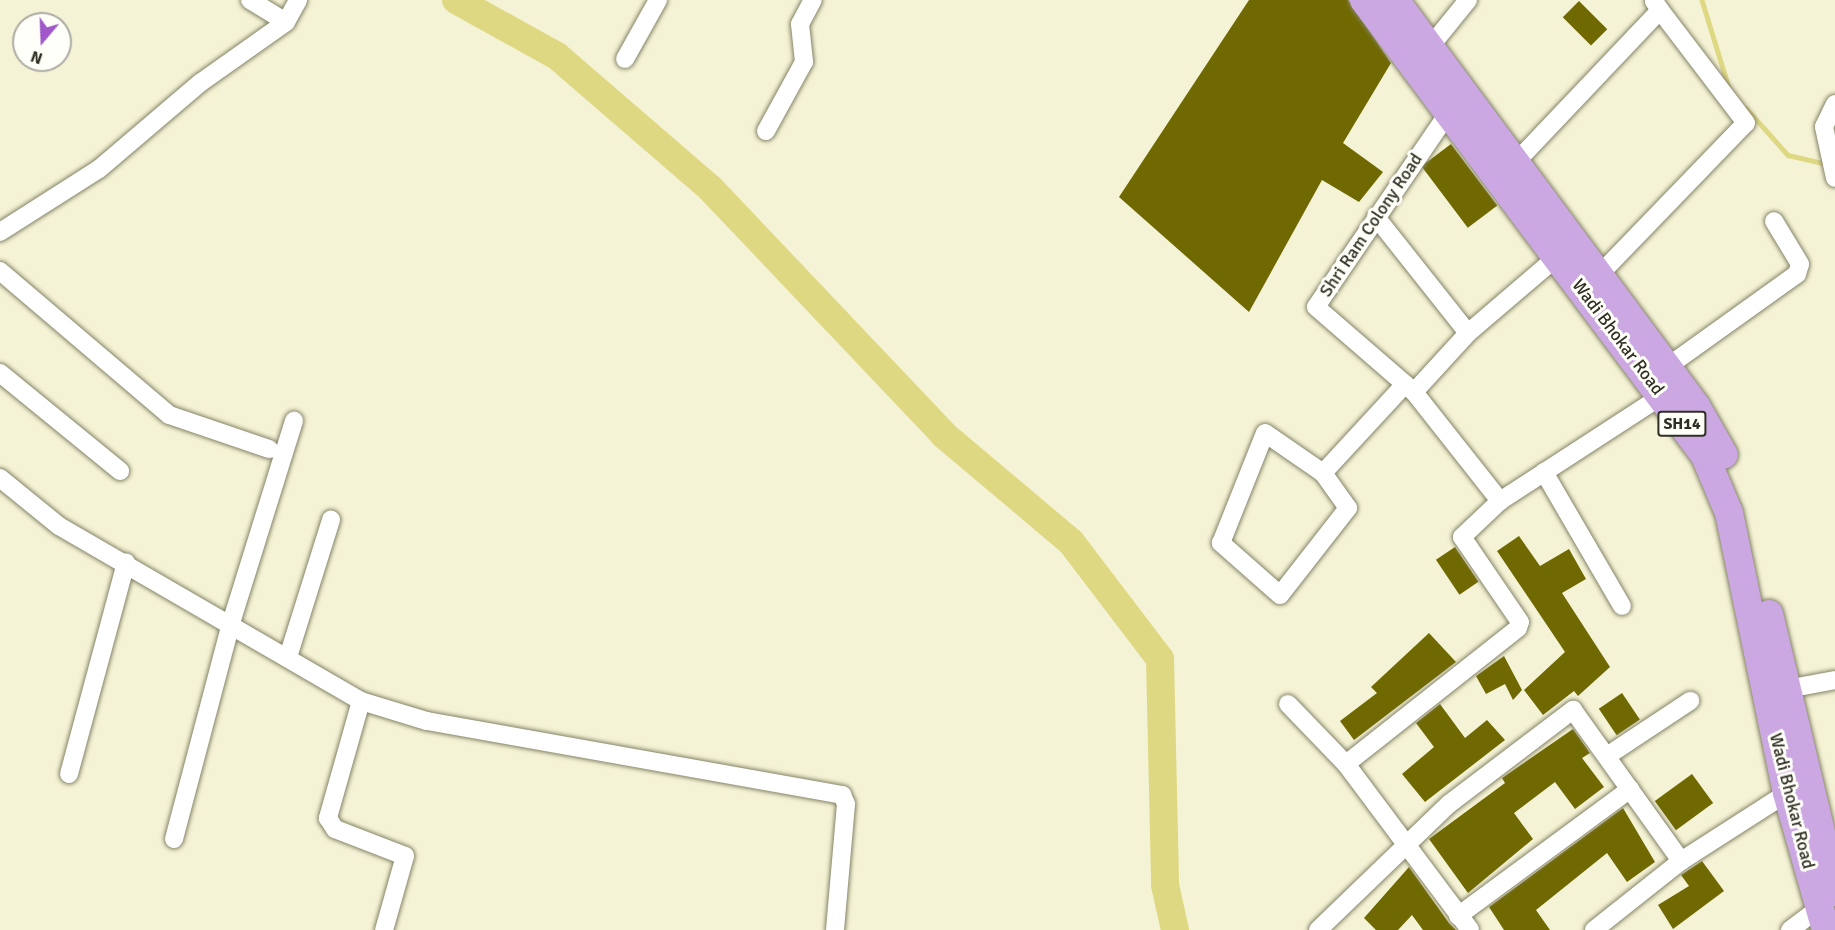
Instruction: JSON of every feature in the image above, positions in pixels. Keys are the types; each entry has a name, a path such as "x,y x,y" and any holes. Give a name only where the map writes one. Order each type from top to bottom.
{"main road":[{"name":"Wadi Bhokar Road","path":"1364,0 1455,104 1725,456 1743,503 1787,689 1827,910"},
{"name":"Wadi Bhokar Road","path":"1395,0 1429,48 1455,104 1516,162 1565,249 1599,275 1670,382 1729,513 1787,793 1827,910"}],"street":[{"path":"250,0 286,22"},
{"path":"0,232 99,169 200,83 286,22 298,0"},
{"path":"625,59 658,0"},
{"path":"765,132 804,62 800,24 813,0"},
{"path":"1429,48 1468,0"},
{"path":"1516,162 1657,5 1746,123 1599,275"},
{"name":"Shri Ram Colony Road","path":"1409,388 1317,307 1376,217 1455,104"},
{"path":"1833,174 1825,149 1824,128 1835,104"},
{"name":"Shri Ram Colony Road","path":"1376,217 1468,333"},
{"path":"1346,764 1518,628 1520,622 1462,537 1500,501 1670,382 1797,274 1800,264 1774,221"},
{"path":"1323,473 1468,333 1565,249"},
{"path":"0,271 169,415 269,449"},
{"path":"0,374 120,471"},
{"path":"1409,388 1500,501"},
{"path":"174,838 231,622 294,421"},
{"path":"1271,434 1323,473 1346,502 1347,513 1283,594 1275,594 1221,543 1260,437 1271,434"},
{"path":"1544,472 1622,606"},
{"path":"0,478 59,526 231,622 361,701 427,721 833,790 846,804 835,930"},
{"path":"288,657 331,520"},
{"path":"69,774 126,563"},
{"path":"1787,689 1835,680"},
{"path":"361,701 328,818 335,829 405,855 384,930"},
{"path":"1607,756 1690,701"},
{"path":"1288,704 1346,764 1402,845 1464,923 1630,789"},
{"path":"1318,930 1402,845 1573,710 1681,861"},
{"path":"1594,930 1681,861 1787,793"},
{"path":"1790,930 1827,910"}],"building":[{"path":"1249,0 1348,0 1391,63 1343,143 1383,172 1359,202 1322,180 1249,312 1119,197"},
{"path":"1579,1 1607,29 1591,46 1563,17"},
{"path":"1451,144 1497,205 1468,228 1421,166"},
{"path":"1519,536 1540,566 1569,549 1586,579 1562,593 1610,667 1578,696 1574,691 1543,715 1524,690 1565,652 1497,551"},
{"path":"1455,547 1478,582 1459,595 1436,560"},
{"path":"1429,633 1456,662 1354,740 1340,721 1377,693 1371,687"},
{"path":"1504,656 1522,690 1513,700 1505,684 1486,694 1476,676"},
{"path":"1622,693 1640,720 1617,735 1599,709"},
{"path":"1440,704 1465,738 1487,720 1505,740 1425,802 1402,774 1434,747 1416,723"},
{"path":"1573,729 1590,753 1582,758 1604,787 1575,809 1555,782 1514,813 1533,839 1468,893 1429,839 1505,783 1502,778"},
{"path":"1692,774 1713,803 1676,830 1655,801"},
{"path":"1623,808 1655,862 1627,882 1607,853 1536,910 1550,930 1504,930 1489,907"},
{"path":"1702,861 1724,891 1673,929 1658,905 1689,886 1681,875"},
{"path":"1409,867 1456,930 1423,930 1412,915 1398,930 1376,930 1364,918"}],"waterway":[{"path":"456,0 557,56 710,188 944,435 1071,542 1160,659 1165,885 1175,930"},
{"path":"1702,0 1729,88"},
{"path":"1746,108 1788,155 1826,164"}]}
